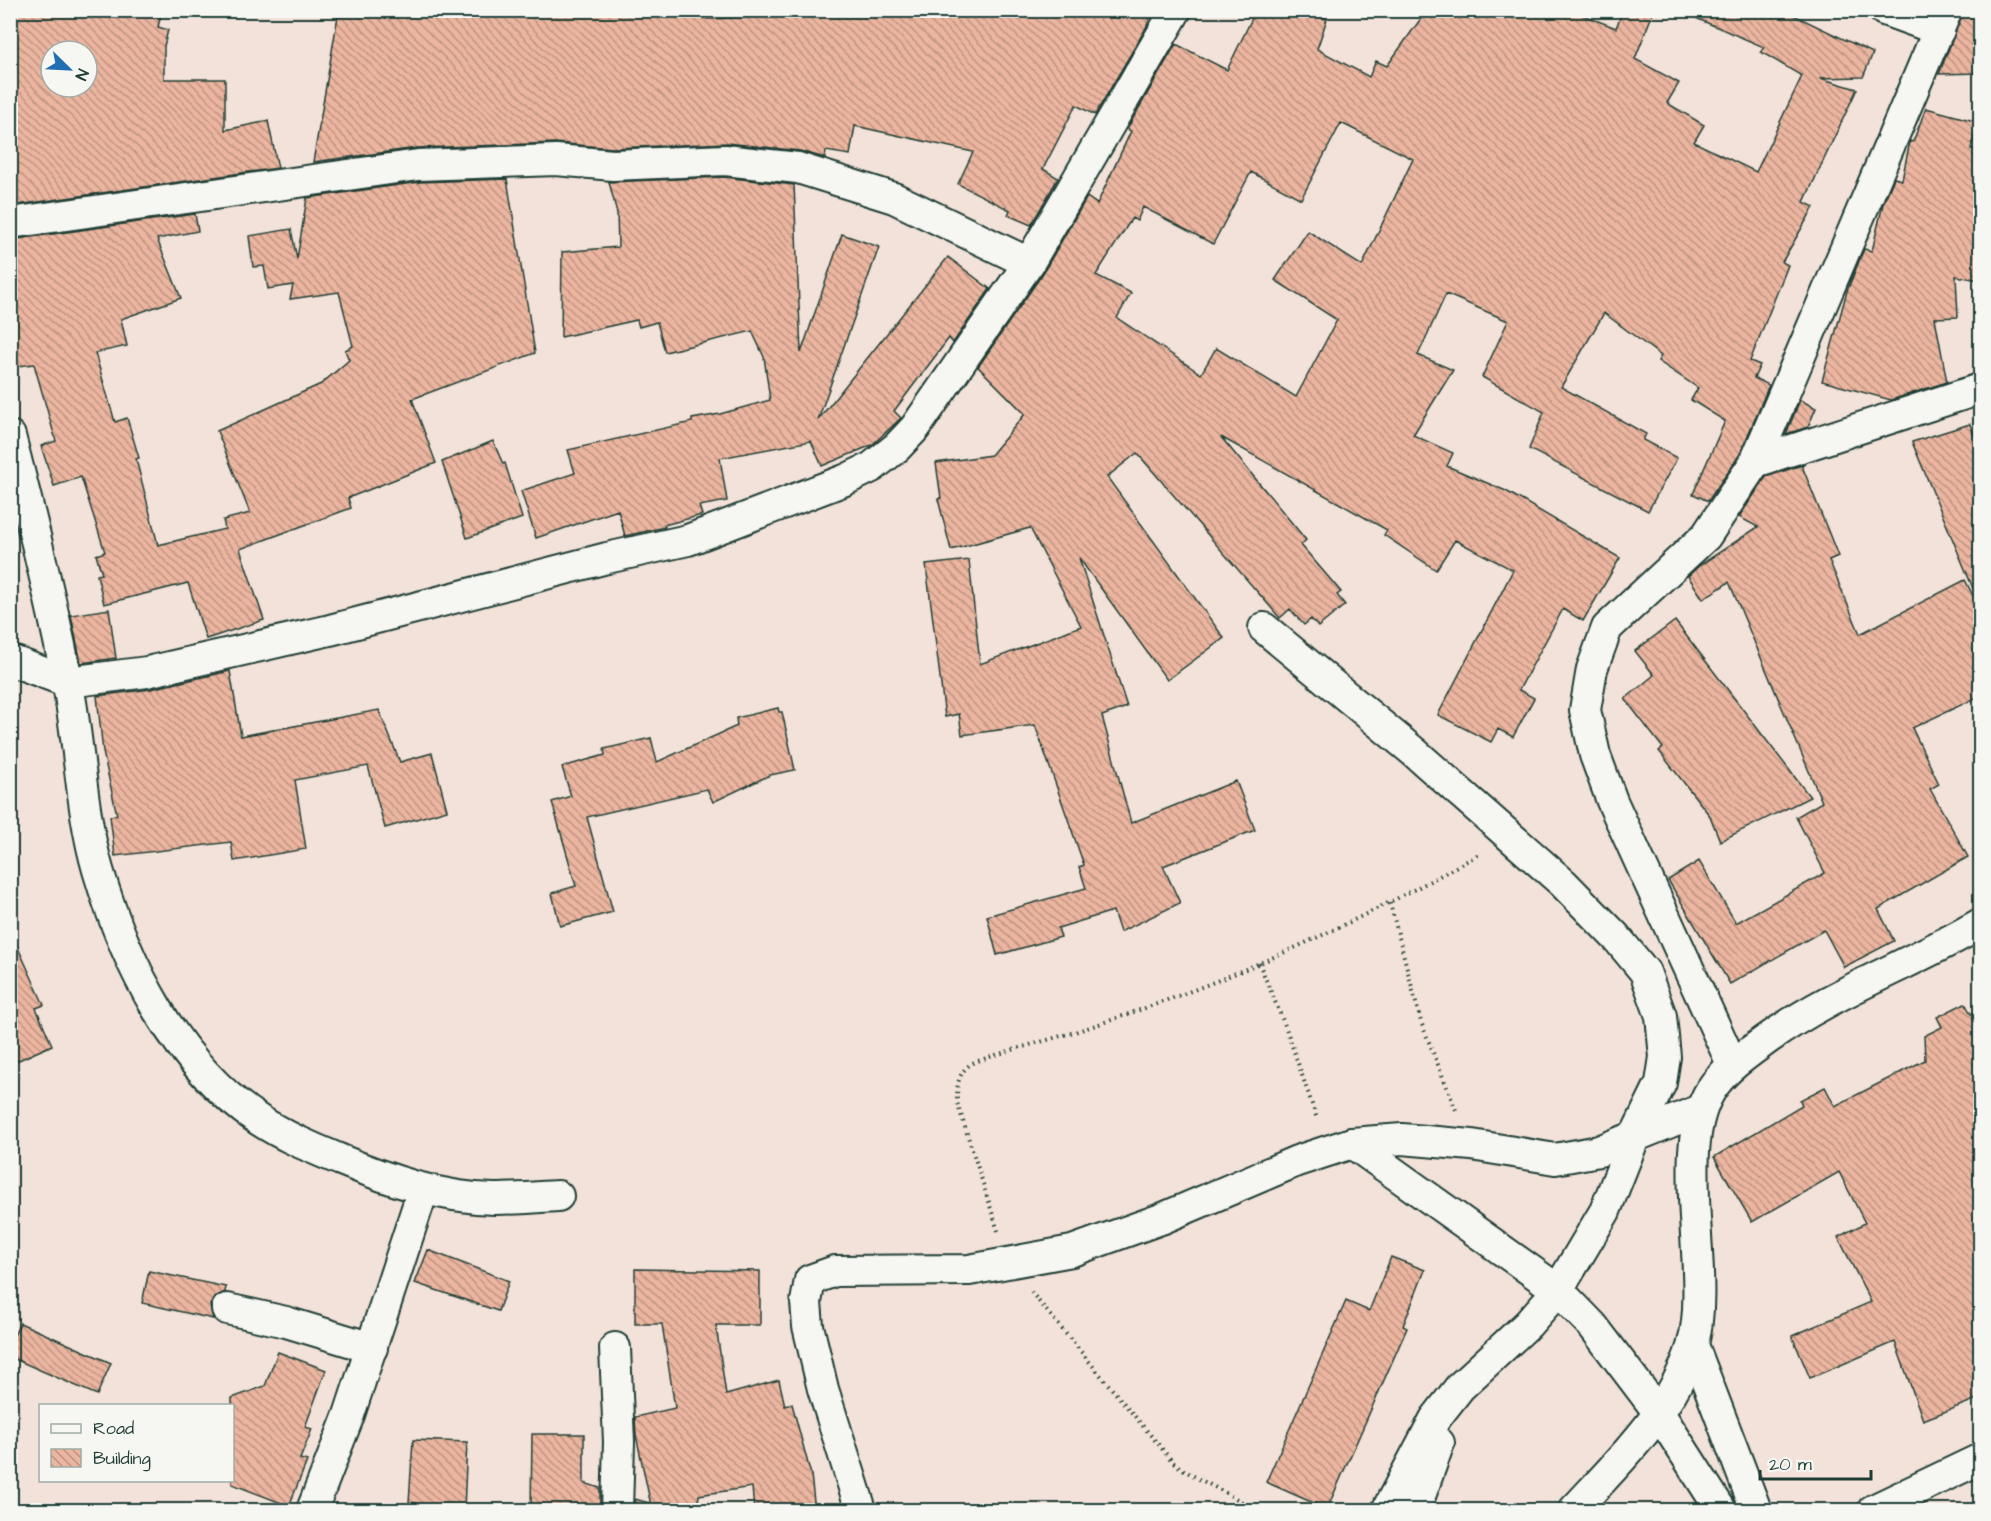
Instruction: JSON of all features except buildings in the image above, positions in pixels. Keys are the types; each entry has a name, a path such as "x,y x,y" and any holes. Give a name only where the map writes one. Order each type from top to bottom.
{"street":[{"path":"10,660 68,682 147,672 239,652 597,560 688,540 845,480 872,467 897,447 915,428 1029,263 1176,10"},
{"path":"1732,1064 1612,801 1594,755 1585,710 1592,669 1607,628 1706,536 1755,462 1943,20 1884,10"},
{"path":"10,223 418,165 556,160 613,165 725,160 798,168 894,198 1029,263"},
{"path":"1755,462 1980,389"},
{"path":"10,436 68,682 98,867 114,916 145,988 187,1054 217,1087 258,1119 296,1142 423,1190 492,1199 558,1196"},
{"path":"1264,628 1389,732 1563,883 1616,936 1645,972 1661,1016 1665,1057 1661,1083 1634,1138 1605,1211 1558,1290 1520,1332 1460,1387 1435,1419 1387,1510"},
{"path":"1574,1510 1659,1413 1679,1381 1693,1346 1698,1309 1695,1149 1700,1110 1713,1086 1732,1064 1790,1022 1832,998 1949,943 1980,924"},
{"path":"861,1510 823,1389 808,1326 806,1302 810,1280 835,1271 969,1270 1072,1251 1161,1219 1251,1179 1340,1147 1402,1139 1472,1145 1554,1159 1599,1151 1700,1110"},
{"path":"1340,1147 1558,1290 1593,1326 1659,1413 1721,1510"},
{"path":"312,1510 372,1348 392,1280 423,1190"},
{"path":"227,1309 286,1322 372,1348"},
{"path":"1693,1346 1756,1510"},
{"path":"615,1348 619,1442 617,1510"},
{"path":"1414,1510 1460,1387"},
{"path":"1873,1510 1980,1459"}],"path":[{"path":"1254,1510 1227,1493 1190,1476 1173,1462 1008,1263 957,1102 957,1082 963,1070 972,1063 1013,1048 1089,1028 1259,963 1390,903 1509,837"},
{"path":"1390,903 1421,1022 1450,1098 1472,1145"},
{"path":"1259,963 1340,1147"}]}
